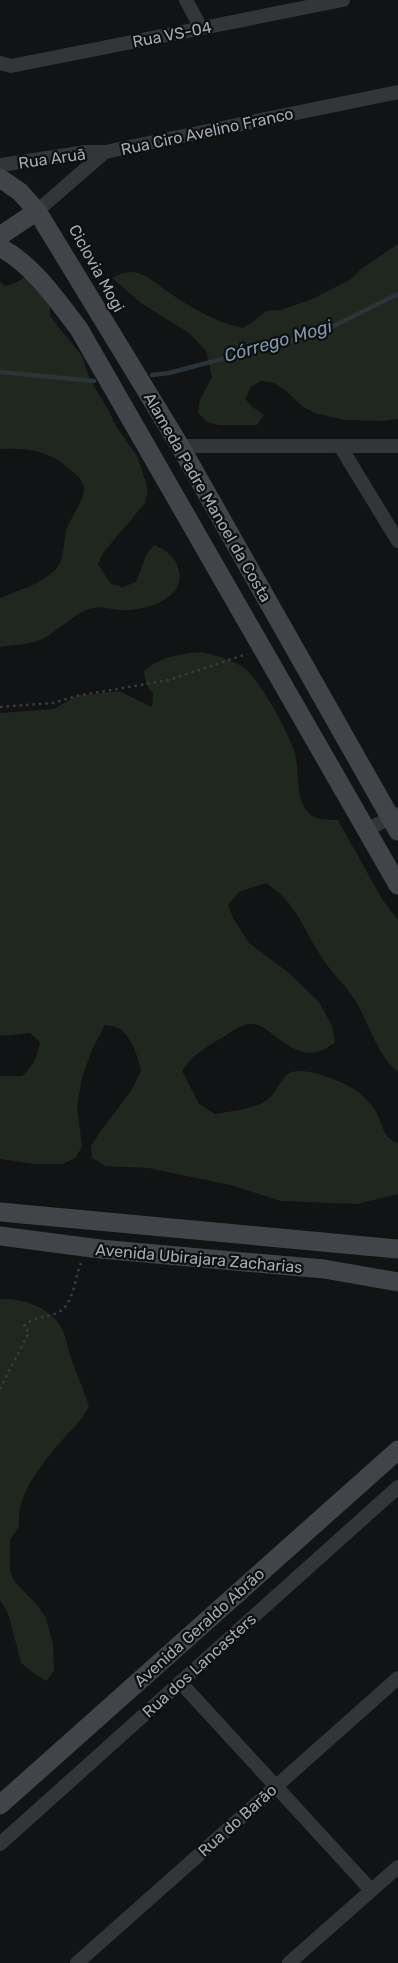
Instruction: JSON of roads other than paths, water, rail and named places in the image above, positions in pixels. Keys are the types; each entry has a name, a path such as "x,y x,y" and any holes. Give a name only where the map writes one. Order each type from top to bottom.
{"main road":[{"name":"Alameda Padre Manoel da Costa","path":"0,178 20,192 37,211 180,446 396,821"},
{"path":"0,236 37,211"},
{"name":"Alameda Padre Manoel da Costa","path":"0,247 17,256 42,281 79,329 398,885"},
{"name":"Avenida Ubirajara Zacharias","path":"0,1212 398,1249"},
{"name":"Avenida Ubirajara Zacharias","path":"0,1236 87,1248 324,1269 398,1282"},
{"name":"Avenida Geraldo Abrão","path":"0,1805 398,1450"}],"street":[{"path":"186,0 201,28"},
{"name":"Rua VS-04","path":"0,63 11,66 343,0"},
{"name":"Rua Ciro Avelino Franco","path":"37,211 105,152 398,92"},
{"name":"Rua Aruã","path":"0,165 86,152 105,152"},
{"path":"180,446 398,446"},
{"path":"340,446 398,541"},
{"path":"366,830 396,821"},
{"name":"Rua dos Lancasters","path":"0,1844 398,1487"},
{"name":"Rua do Barão","path":"77,1963 398,1678"},
{"path":"180,1682 371,1890"},
{"path":"289,1963 398,1867"}],"waterway":[{"name":"Córrego Mogi","path":"152,375 169,373 320,333 398,294"},
{"name":"Córrego Mogi","path":"0,372 94,381"}]}
